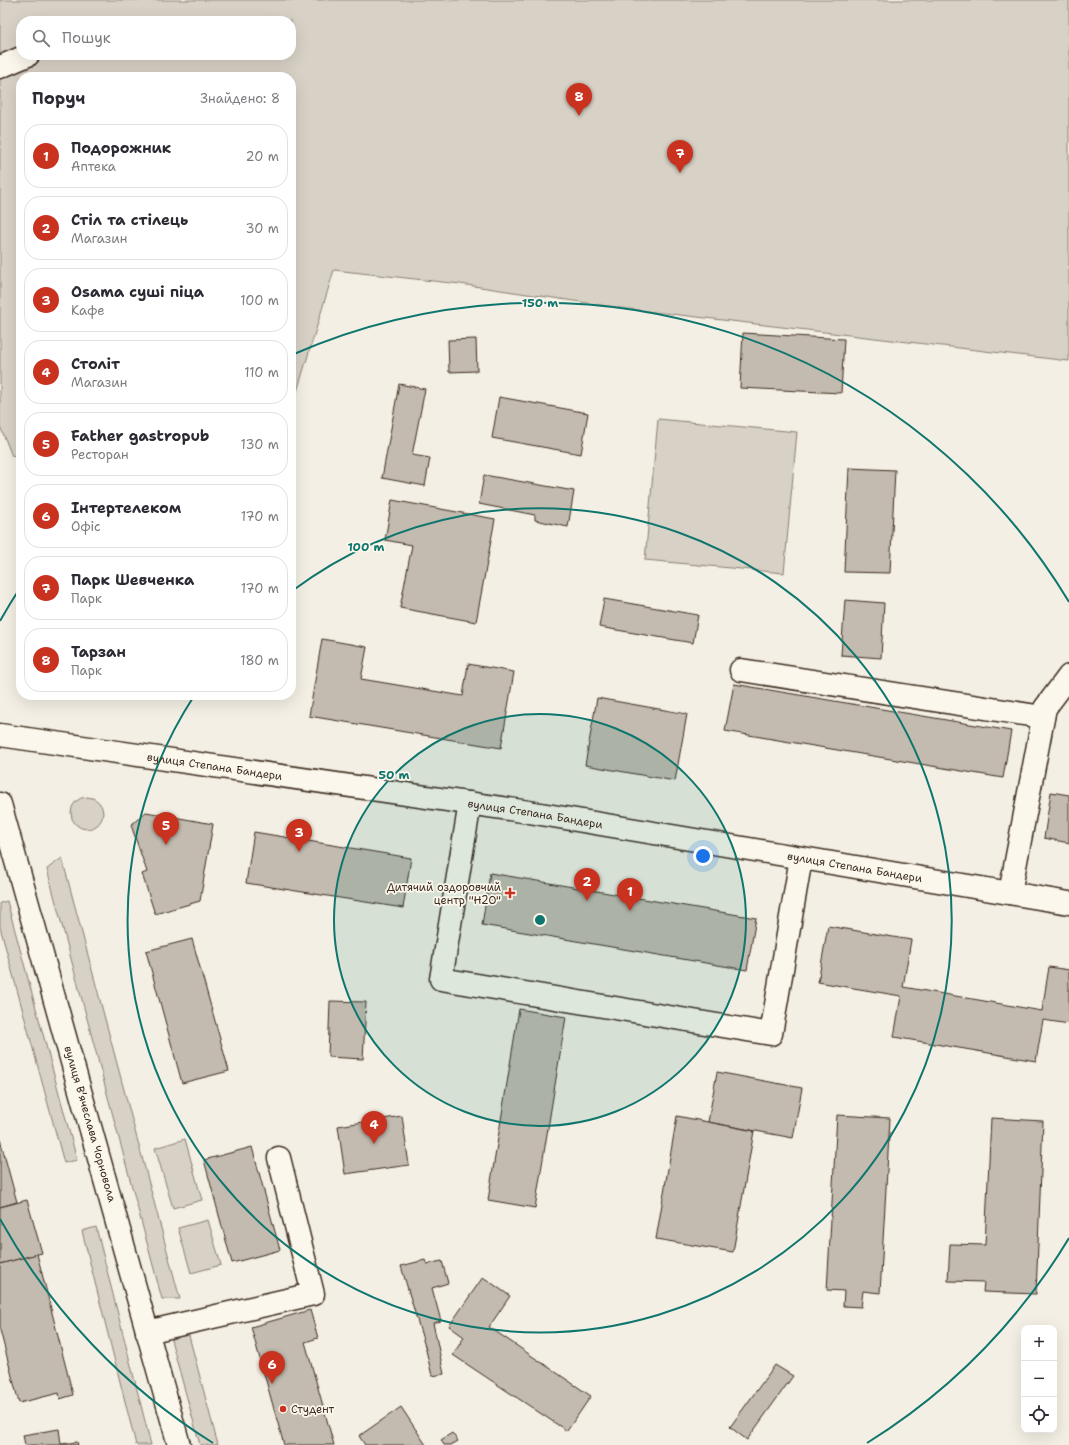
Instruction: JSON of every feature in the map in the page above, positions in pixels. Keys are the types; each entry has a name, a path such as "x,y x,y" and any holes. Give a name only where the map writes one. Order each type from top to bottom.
{"main road":[{"path":"0,67 16,60"},
{"path":"740,670 1043,717"},
{"path":"1010,893 1045,708 1069,676"},
{"name":"вулиця Степана Бандери","path":"0,735 470,803 1069,903"},
{"path":"470,803 441,979 771,1034 801,858"},
{"name":"вулиця Вʼячеслава Чорновола","path":"0,804 179,1445"},
{"path":"147,1332 313,1294 279,1158"}],"shaded area":[{"path":"0,0 1069,0 1069,361 621,308 460,284 334,270 296,395 296,72 16,72 16,455 12,456 0,426"},
{"path":"658,419 797,432 784,573 645,560"},
{"path":"84,797 90,797 99,801 103,813 99,825 90,829 84,829 75,825 71,816 71,810 75,801"},
{"path":"62,858 180,1299 162,1299 47,869"},
{"path":"7,901 77,1160 64,1163 0,927 0,903"},
{"path":"185,1139 202,1200 173,1208 155,1148"},
{"path":"208,1220 221,1265 191,1273 178,1228"},
{"path":"96,1227 151,1445 136,1445 82,1231"},
{"path":"188,1332 218,1445 200,1445 171,1340 177,1334"}],"building":[{"path":"743,333 844,339 841,393 740,388"},
{"path":"476,339 477,371 449,372 448,340"},
{"path":"399,384 425,389 412,455 430,458 425,486 382,478"},
{"path":"499,397 588,413 581,454 492,438"},
{"path":"849,468 895,470 890,573 844,572"},
{"path":"484,475 574,491 568,527 535,520 535,515 479,504"},
{"path":"392,500 495,519 476,622 400,608 412,545 385,540"},
{"path":"604,599 698,615 693,643 599,627"},
{"path":"845,600 884,603 881,658 841,655"},
{"path":"322,639 367,647 361,679 463,696 468,664 514,672 501,748 309,716"},
{"path":"734,684 1011,731 1003,778 725,731"},
{"path":"597,698 687,714 675,781 585,765"},
{"path":"1051,792 1069,795 1069,843 1044,838"},
{"path":"146,812 213,824 200,901 155,914 142,874 147,872 131,825"},
{"path":"254,832 411,858 403,908 246,883"},
{"path":"490,873 756,918 747,970 482,925"},
{"path":"828,926 911,940 903,987 1042,1011 1049,967 1069,970 1069,1024 1043,1020 1036,1061 894,1037 901,996 818,982"},
{"path":"192,939 229,1071 182,1083 146,951"},
{"path":"330,1001 366,1002 363,1059 328,1057"},
{"path":"519,1009 566,1017 535,1208 488,1200"},
{"path":"717,1072 802,1088 793,1138 708,1122"},
{"path":"837,1115 890,1118 880,1293 863,1291 861,1307 843,1306 844,1291 827,1290"},
{"path":"402,1116 409,1165 345,1174 338,1126"},
{"path":"677,1116 754,1131 733,1252 656,1239"},
{"path":"991,1118 1043,1121 1036,1294 983,1292 984,1282 948,1281 950,1244 985,1245"},
{"path":"0,1139 17,1202 0,1207"},
{"path":"252,1147 280,1250 232,1263 204,1160"},
{"path":"27,1200 42,1253 0,1264 0,1207"},
{"path":"37,1254 73,1395 60,1399 59,1393 19,1403 0,1330 0,1264"},
{"path":"425,1260 427,1264 442,1261 448,1283 432,1288 441,1321 433,1323 444,1374 432,1376 426,1350 401,1266"},
{"path":"483,1277 510,1296 489,1327 591,1396 567,1431 453,1355 464,1337 449,1326"},
{"path":"310,1310 318,1338 305,1342 334,1445 284,1445 251,1327"},
{"path":"775,1365 793,1376 747,1440 730,1427"},
{"path":"401,1407 426,1445 365,1445 359,1436"},
{"path":"59,1429 61,1444 77,1442 78,1445 25,1445 23,1435"},
{"path":"452,1433 458,1441 451,1445 444,1445 441,1440"}],"place":[{"name":"Тарзан","path":"579,116"},
{"name":"Парк Шевченка","path":"680,173"},
{"name":"Father gastropub","path":"166,845"},
{"name":"Osama суші піца","path":"299,852"},
{"name":"Дитячий оздоровчий центр \"H2O\"","path":"510,893"},
{"name":"Стіл та стілець","path":"587,901"},
{"name":"Подорожник","path":"630,911"},
{"name":"Століт","path":"374,1144"},
{"name":"Інтертелеком","path":"272,1384"},
{"name":"Студент","path":"283,1409"}]}
